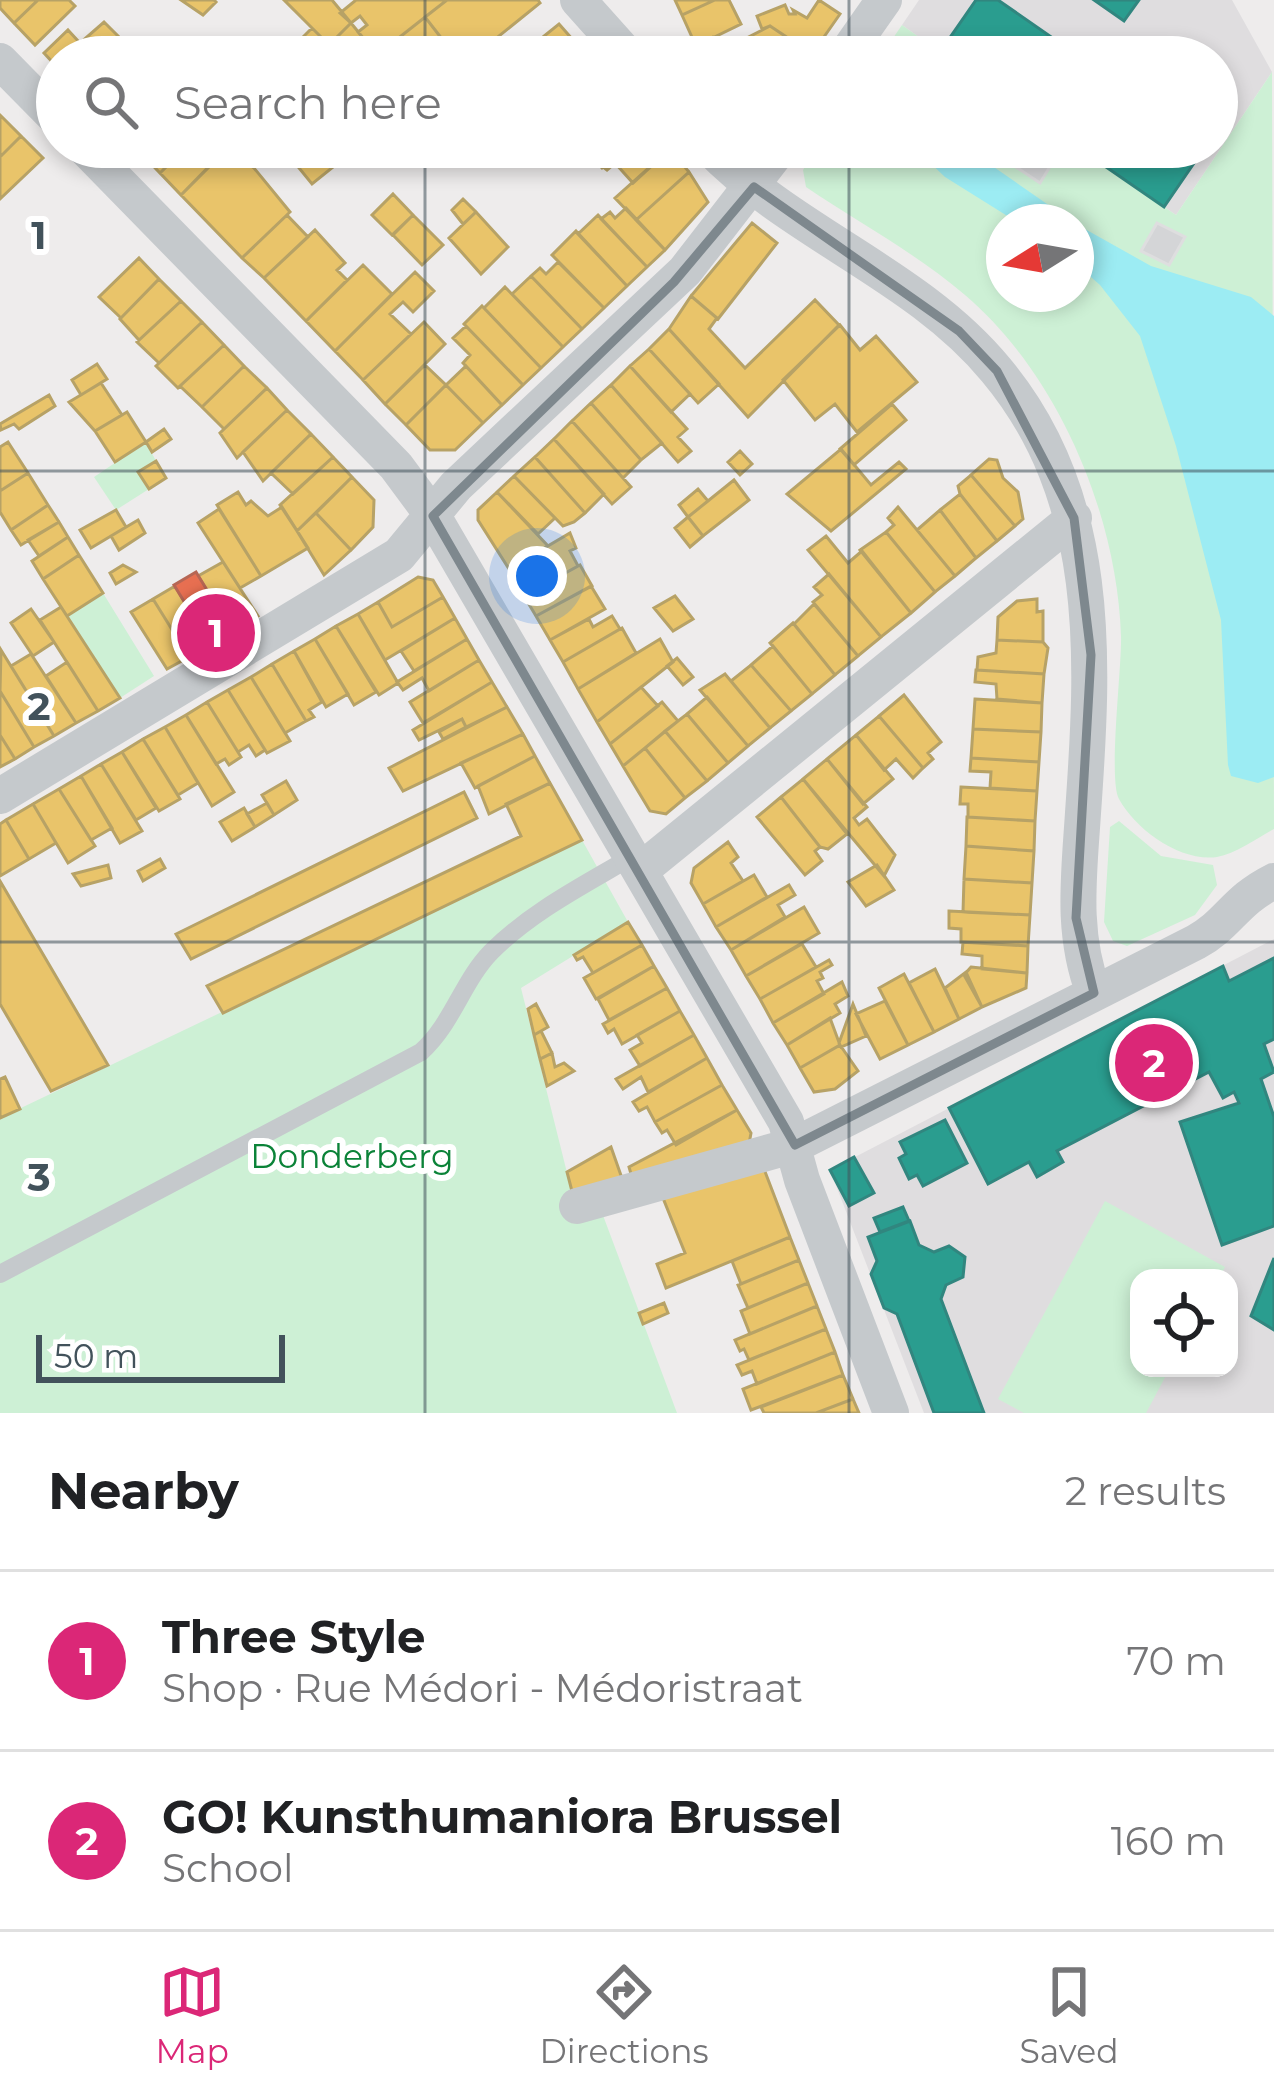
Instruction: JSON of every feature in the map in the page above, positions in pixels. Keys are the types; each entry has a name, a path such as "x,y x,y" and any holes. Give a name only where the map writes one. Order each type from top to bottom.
{"street":[{"path":"578,0 610,36"},
{"path":"859,36 884,0"},
{"path":"0,61 36,98"},
{"path":"105,168 396,466 433,516 795,1144 802,1180 892,1413"},
{"path":"733,168 917,299 978,350 1027,415 1074,518 1087,580 1092,688 1076,918 1094,993"},
{"path":"0,796 370,576 413,542 456,486 674,282 767,168"},
{"path":"637,863 1074,518"},
{"path":"577,1206 795,1144 1210,934 1234,904 1274,881"}],"lane":[{"path":"0,1274 421,1052 445,1030 490,953 547,906 637,863"}],"highlighted area":[{"path":"754,187 959,331 997,371 1074,518 1091,655 1076,918 1094,993 795,1145 433,516 674,282"}],"shaded area":[{"path":"919,0 1232,0 1272,72 1238,123 1238,36 917,36 902,25"},
{"path":"1108,168 1208,168 1176,215"},
{"path":"1274,939 1274,1413 924,1413 830,1170"}],"green space":[{"path":"902,25 917,36 894,36"},
{"path":"1272,72 1274,829 1239,849 1203,857 1160,842 1127,811 1119,799 1115,769 1121,636 1117,590 1094,495 1054,405 1028,364 965,295 806,187 804,168 1108,168 1176,215 1208,168 1238,168 1238,123"},
{"path":"146,442 156,461 139,472 149,489 116,510 94,477"},
{"path":"103,593 154,676 120,698 67,616"},
{"path":"1119,821 1161,856 1213,865 1217,885 1195,915 1127,946 1113,941 1104,922 1110,827"},
{"name":"Donderberg","path":"582,840 628,922 521,988 578,1217 601,1210 677,1413 0,1413 0,1118"},
{"path":"1105,1201 1225,1267 1130,1269 1130,1377 1165,1377 1146,1413 1024,1413 998,1399"}],"water":[{"path":"936,168 995,168 1047,204 988,204"},
{"path":"1094,234 1151,266 1251,297 1274,316 1274,777 1258,783 1231,776 1228,765 1221,620 1176,446 1140,336 1094,280"}],"building: Homes":[{"path":"0,0 38,0 14,23 0,8"},
{"path":"38,0 69,0 75,6 44,36 36,36 35,45 14,23"},
{"path":"181,0 214,0 216,2 203,15"},
{"path":"284,0 332,0 351,23 338,36 320,36"},
{"path":"356,0 447,0 401,36 361,36 358,32 367,25 360,16 351,23 340,13"},
{"path":"447,0 540,3 499,36 440,36 425,17"},
{"path":"675,0 715,0 682,15"},
{"path":"715,0 729,0 741,24 716,36 691,36 682,15"},
{"path":"819,0 840,14 825,36 785,36 770,26 762,29 757,16 785,5 789,14 795,14 793,10 807,18"},
{"path":"425,17 440,36 401,36"},
{"path":"104,22 118,36 88,36"},
{"path":"351,23 362,36 338,36"},
{"path":"559,24 570,36 544,36"},
{"path":"770,26 785,36 751,36"},
{"path":"0,115 21,136 0,157"},
{"path":"21,136 36,151 36,165 0,199 0,157"},
{"path":"165,168 208,168 181,195 160,173"},
{"path":"207,168 254,168 290,212 242,258 181,195"},
{"path":"299,168 332,168 312,184"},
{"path":"620,168 649,168 633,183"},
{"path":"649,168 686,168 689,172 636,220 615,198"},
{"path":"689,172 708,202 665,250 636,220"},
{"path":"393,194 413,215 392,235 372,215"},
{"path":"463,199 476,212 463,224 452,210"},
{"path":"626,208 665,250 647,267 601,219 610,212 615,218"},
{"path":"476,212 508,247 481,274 449,238"},
{"path":"287,215 308,237 264,278 242,258"},
{"path":"413,215 443,245 422,265 393,235"},
{"path":"598,215 647,267 627,286 578,234"},
{"path":"752,223 777,243 718,319 691,296"},
{"path":"315,230 345,263 337,270 347,280 306,321 264,278"},
{"path":"576,231 627,286 604,308 552,255"},
{"path":"139,258 159,279 121,318 99,297"},
{"path":"558,262 604,308 582,329 531,276 540,268 546,274"},
{"path":"363,265 392,294 335,351 306,321"},
{"path":"415,272 434,291 413,312 403,302 390,314 411,334 363,380 335,351"},
{"path":"531,276 582,329 563,347 512,294"},
{"path":"159,279 181,301 139,340 120,319"},
{"path":"505,287 563,347 541,368 484,308"},
{"path":"691,296 717,318 709,329 745,368 815,300 839,325 748,417 669,329"},
{"path":"181,301 202,322 159,363 137,342"},
{"path":"482,306 541,368 523,385 464,324"},
{"path":"202,322 224,345 178,388 156,366"},
{"path":"424,322 445,344 385,404 363,380"},
{"path":"840,325 860,350 876,336 917,382 857,432 835,404 815,420 783,380"},
{"path":"466,326 523,385 502,405 463,363 470,355 453,338"},
{"path":"669,329 719,384 698,403 649,349"},
{"path":"224,345 244,366 202,407 180,386"},
{"path":"649,349 690,394 671,412 630,366"},
{"path":"97,364 107,379 81,395 72,380"},
{"path":"425,365 446,385 406,425 385,404"},
{"path":"244,366 267,388 224,429 202,407"},
{"path":"466,366 502,405 483,423 446,385"},
{"path":"630,366 687,429 678,437 691,451 678,462 611,385"},
{"path":"101,383 122,415 95,431 69,402"},
{"path":"446,385 483,423 455,450 430,450 406,425"},
{"path":"611,385 662,443 641,460 591,403"},
{"path":"267,388 287,410 237,458 220,433"},
{"path":"49,395 55,406 19,429 14,424 1,430 0,424"},
{"path":"591,403 641,460 623,478 572,421"},
{"path":"892,404 906,420 854,465 840,449"},
{"path":"287,410 311,434 263,481 243,452"},
{"path":"127,412 146,442 115,462 95,431"},
{"path":"572,421 631,487 612,504 554,439"},
{"path":"164,429 171,439 152,452 146,442"},
{"path":"311,434 333,457 293,494 271,473"},
{"path":"554,439 604,494 585,513 535,457"},
{"path":"8,442 28,473 0,491 0,447"},
{"path":"841,449 871,485 899,462 906,469 831,531 787,494"},
{"path":"740,451 752,464 740,475 728,462"},
{"path":"333,457 352,477 297,531 280,505"},
{"path":"535,457 585,513 574,522 563,526 514,476"},
{"path":"989,459 997,460 1003,478 1018,492 1023,519 1015,526 971,475"},
{"path":"156,461 166,478 149,489 138,472"},
{"path":"28,473 48,505 11,530 0,512 0,491"},
{"path":"971,475 1015,526 997,541 960,494 958,486"},
{"path":"514,476 555,518 538,534 497,492"},
{"path":"352,477 374,500 373,527 351,550 316,513"},
{"path":"734,480 749,500 703,536 688,517"},
{"path":"698,489 708,501 688,517 679,505"},
{"path":"238,492 246,505 251,501 268,516 282,507 308,548 261,576 217,505"},
{"path":"497,492 548,546 509,569 478,520 478,510"},
{"path":"960,494 997,541 976,558 940,510"},
{"path":"48,505 59,522 21,545 11,530"},
{"path":"898,507 955,576 935,592 886,532 894,525 888,518"},
{"path":"219,509 261,576 240,588 198,523"},
{"path":"116,510 126,527 91,548 80,530"},
{"path":"940,510 976,558 955,576 917,530"},
{"path":"316,513 351,550 324,575 297,531"},
{"path":"688,517 703,536 690,547 675,528"},
{"path":"138,520 145,533 119,550 111,536"},
{"path":"59,522 68,537 39,556 28,540"},
{"path":"886,532 935,592 911,613 860,550"},
{"path":"570,533 576,548 570,551 578,566 524,596 509,569"},
{"path":"826,536 848,563 862,551 911,613 881,637 808,550"},
{"path":"68,537 79,555 43,579 32,561"},
{"path":"79,555 103,593 67,616 43,579"},
{"path":"223,562 258,616 232,631 198,576"},
{"path":"123,565 136,572 116,584 110,573"},
{"path":"580,565 592,586 536,616 524,596"},
{"path":"829,574 881,637 858,656 813,602 822,595 814,587"},
{"path":"418,577 433,580 443,597 392,627 378,602"},
{"path":"175,586 210,644 189,657 153,599"},
{"path":"591,586 605,609 550,640 536,616"},
{"path":"675,596 693,619 673,631 654,608"},
{"path":"443,597 455,618 385,660 358,614 378,602 392,627"},
{"path":"153,599 189,657 167,669 131,612"},
{"path":"1037,599 1037,612 1043,611 1043,642 997,640 998,617 1017,601"},
{"path":"814,604 858,656 835,675 794,624"},
{"path":"61,607 120,698 98,711 40,620"},
{"path":"31,609 54,642 33,656 11,623"},
{"path":"358,614 398,683 379,695 336,626"},
{"path":"612,616 620,629 563,662 550,640 589,619 593,627"},
{"path":"455,618 467,639 414,671 401,651"},
{"path":"793,623 835,675 812,694 770,643"},
{"path":"336,626 376,692 354,705 315,639"},
{"path":"622,628 636,653 578,689 563,662"},
{"path":"315,639 348,694 326,707 294,651"},
{"path":"467,639 479,660 429,691 422,678 403,690 397,682"},
{"path":"660,639 673,662 597,722 578,689"},
{"path":"997,640 1043,642 1048,648 1044,674 977,670 978,657 996,653"},
{"path":"773,646 812,694 791,711 751,665"},
{"path":"1,650 54,736 34,747 0,691"},
{"path":"294,651 322,702 309,710 314,717 306,721 272,664"},
{"path":"31,654 76,723 54,736 11,666"},
{"path":"677,658 693,677 683,685 667,666"},
{"path":"479,660 492,682 423,723 410,702"},
{"path":"67,662 98,711 76,723 46,676"},
{"path":"272,664 306,721 285,733 251,677"},
{"path":"751,665 791,711 770,728 731,681"},
{"path":"976,670 1044,674 1042,703 997,699 996,684 975,682"},
{"path":"725,674 770,728 748,746 700,690"},
{"path":"251,677 290,741 267,753 228,690"},
{"path":"492,682 507,707 466,727 462,719 419,740 413,730"},
{"path":"641,687 658,706 610,744 597,722"},
{"path":"228,690 265,750 256,756 249,745 238,752 207,702"},
{"path":"0,691 34,747 15,759 0,735"},
{"path":"904,695 941,742 928,753 933,759 923,768 879,716"},
{"path":"707,697 748,746 728,763 687,714"},
{"path":"975,699 1042,703 1041,732 973,729"},
{"path":"207,702 241,757 229,765 225,759 216,764 186,715"},
{"path":"662,702 678,721 623,766 610,744"},
{"path":"507,707 523,734 403,791 389,768"},
{"path":"687,714 728,763 707,781 665,731"},
{"path":"186,715 234,792 212,806 165,727"},
{"path":"879,716 923,768 913,778 896,759 884,770 856,735"},
{"path":"462,719 466,727 443,739 439,732"},
{"path":"165,727 198,783 178,795 143,739"},
{"path":"973,729 1041,732 1039,762 971,758"},
{"path":"665,731 707,781 685,798 645,748"},
{"path":"523,734 535,756 475,788 461,763"},
{"path":"0,735 15,759 0,767"},
{"path":"856,735 893,779 863,804 827,759"},
{"path":"143,739 180,799 159,811 122,752"},
{"path":"645,748 685,798 666,814 650,811 623,766"},
{"path":"122,752 156,808 136,820 101,764"},
{"path":"535,756 550,783 489,814 478,786"},
{"path":"971,758 1039,762 1037,791 990,788 991,772 970,771"},
{"path":"827,759 867,807 854,818 859,825 867,819 895,855 884,876 803,779"},
{"path":"101,764 142,831 120,843 81,776"},
{"path":"81,776 112,828 91,840 59,789"},
{"path":"803,779 847,834 828,849 820,847 781,797"},
{"path":"286,781 297,800 274,815 262,795"},
{"path":"550,783 582,840 223,1013 207,986 521,836 506,804"},
{"path":"961,787 1037,791 1035,821 968,817 968,804 960,804"},
{"path":"59,789 95,846 68,863 33,804"},
{"path":"464,792 477,818 191,959 176,934"},
{"path":"781,797 820,847 815,851 822,861 805,875 757,817"},
{"path":"267,803 274,815 255,827 247,814"},
{"path":"33,804 56,843 29,859 6,820"},
{"path":"244,808 255,827 232,841 220,822"},
{"path":"967,817 1035,821 1034,851 966,846"},
{"path":"6,820 29,859 0,876 0,824"},
{"path":"728,842 738,857 731,863 743,881 703,904 691,883 694,868"},
{"path":"966,846 1034,851 1032,883 964,879"},
{"path":"160,859 165,868 143,881 138,871"},
{"path":"108,865 111,878 81,886 73,874"},
{"path":"877,865 894,890 866,906 848,882"},
{"path":"754,875 767,897 716,927 703,904"},
{"path":"964,879 1032,883 1030,915 963,912"},
{"path":"0,881 108,1065 51,1091 0,1004"},
{"path":"789,885 795,895 778,905 785,917 731,950 716,927"},
{"path":"804,907 819,933 746,976 731,950"},
{"path":"949,911 1030,915 1028,946 961,942 961,929 949,928"},
{"path":"628,922 642,945 593,973 583,957 577,960 574,955"},
{"path":"963,942 1028,946 1027,973 982,969 982,956 962,954"},
{"path":"802,944 816,967 760,999 746,976"},
{"path":"642,945 654,966 596,999 584,978"},
{"path":"829,960 832,965 820,972 823,978 817,981 824,994 773,1023 760,999"},
{"path":"654,966 667,988 609,1020 598,999"},
{"path":"971,967 1027,973 1026,988 982,1007 964,975"},
{"path":"935,969 959,1019 934,1032 909,983"},
{"path":"966,972 982,1007 959,1019 945,988"},
{"path":"904,974 934,1032 908,1045 879,988"},
{"path":"842,982 848,996 835,1004 840,1013 787,1045 773,1023"},
{"path":"667,988 680,1011 622,1044 614,1029 608,1033 603,1024"},
{"path":"885,1001 908,1045 880,1059 856,1014"},
{"path":"536,1004 548,1027 534,1035 528,1009"},
{"path":"853,1004 866,1036 841,1047 839,1043"},
{"path":"680,1011 694,1035 640,1066 630,1050 642,1043 637,1035"},
{"path":"830,1018 840,1045 800,1068 787,1045"},
{"path":"541,1031 552,1053 540,1059 534,1035"},
{"path":"694,1035 707,1058 648,1092 641,1077 623,1089 616,1079"},
{"path":"840,1045 858,1071 835,1089 814,1092 800,1068"},
{"path":"552,1053 555,1067 564,1063 574,1071 547,1086 540,1059"},
{"path":"707,1058 722,1085 655,1122 647,1107 639,1111 633,1102"},
{"path":"5,1077 20,1109 0,1118 0,1079"},
{"path":"722,1085 737,1110 676,1145 667,1130 662,1133 655,1122"},
{"path":"737,1110 751,1133 749,1144 633,1181 629,1167"},
{"path":"611,1147 624,1184 574,1199 567,1172"},
{"path":"764,1169 790,1237 666,1288 657,1264 685,1253 661,1193"},
{"path":"790,1237 799,1260 741,1284 732,1261"},
{"path":"799,1260 808,1283 748,1308 738,1285"},
{"path":"808,1283 817,1306 750,1334 741,1311"},
{"path":"664,1303 668,1313 643,1324 639,1313"},
{"path":"817,1306 826,1329 749,1360 744,1349 740,1351 735,1340"},
{"path":"826,1329 835,1352 757,1384 752,1371 742,1375 737,1365"},
{"path":"835,1352 843,1375 751,1410 743,1389"},
{"path":"843,1375 853,1399 816,1413 764,1413 761,1407"},
{"path":"853,1399 859,1413 816,1413"}],"building: Shops":[{"path":"196,572 232,631 210,644 174,585"}],"building: Schools":[{"path":"976,0 998,0 1050,36 951,36"},
{"path":"1094,0 1139,0 1124,21"},
{"path":"1107,168 1191,168 1164,207"},
{"path":"1274,958 1274,1039 1264,1044 1274,1072 1261,1079 1274,1117 1274,1226 1222,1245 1180,1122 1239,1103 1234,1092 1223,1098 1209,1072 1057,1151 1063,1162 1037,1177 1029,1162 988,1184 949,1108 1223,966 1229,981"},
{"path":"945,1120 967,1163 923,1186 917,1175 909,1179 899,1158 906,1154 900,1142"},
{"path":"854,1157 874,1193 849,1206 830,1170"},
{"path":"903,1207 909,1221 880,1232 874,1218"},
{"path":"910,1221 919,1245 934,1252 949,1246 965,1257 963,1277 946,1285 941,1299 984,1413 934,1413 897,1314 884,1308 871,1274 877,1261 868,1237"},
{"path":"1274,1258 1274,1330 1251,1316"}],"building: Other":[{"path":"1018,168 1049,168 1040,183"},
{"path":"1157,223 1185,237 1169,265 1141,251"}],"place":[{"name":"Three Style","path":"216,633"},
{"name":"GO! Kunsthumaniora Brussel","path":"1154,1063"}]}
